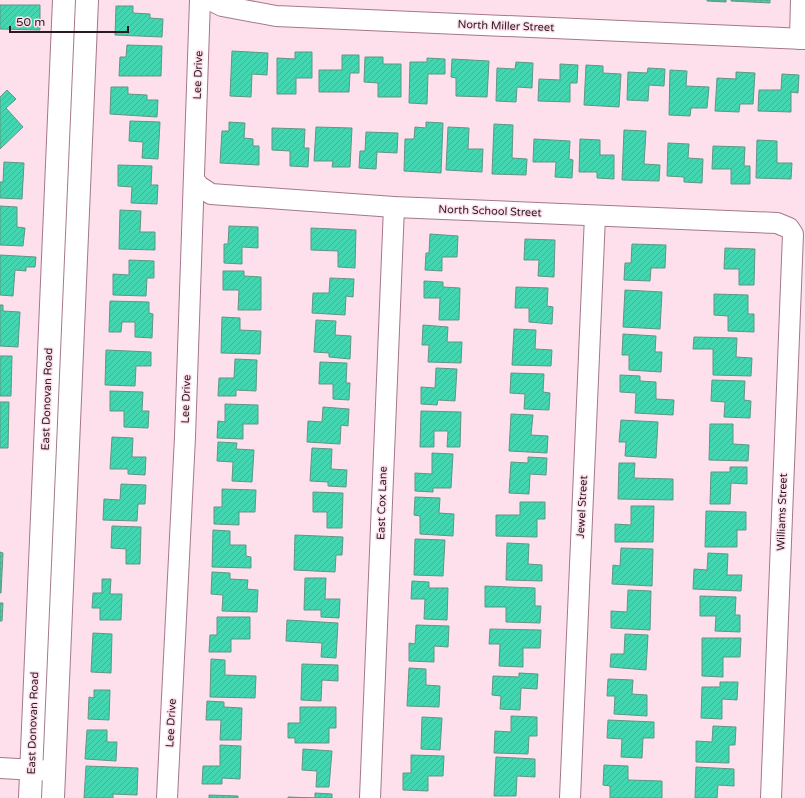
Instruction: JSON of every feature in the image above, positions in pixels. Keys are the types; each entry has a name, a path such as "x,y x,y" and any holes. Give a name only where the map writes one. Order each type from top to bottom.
{"main road":[{"name":"East Donovan Road","path":"30,798 64,0"},
{"name":"East Donovan Road","path":"54,798 87,0"}],"street":[{"name":"Lee Drive","path":"167,798 185,437 195,181 200,0"},
{"name":"North Miller Street","path":"210,0 222,6 276,16 802,39"},
{"path":"801,0 802,39"},
{"name":"North School Street","path":"195,181 199,186 211,194 394,207 777,223 789,228"},
{"name":"East Cox Lane","path":"370,798 394,207"},
{"name":"Jewel Street","path":"570,798 595,216"},
{"name":"Williams Street","path":"771,798 793,234 789,228"},
{"path":"0,768 54,771"}],"building":[{"path":"726,0 726,2 707,1"},
{"path":"770,0 770,3 731,1"},
{"path":"0,5 40,5 40,30 0,29"},
{"path":"116,6 133,6 133,13 150,14 150,18 163,19 162,37 115,35"},
{"path":"127,45 162,46 161,76 119,76 120,57 126,57"},
{"path":"232,51 268,53 267,75 252,74 251,97 230,96"},
{"path":"295,52 312,52 312,78 296,78 296,94 277,94 277,58 295,59"},
{"path":"342,55 359,55 359,73 350,73 349,92 319,92 319,70 342,70"},
{"path":"365,57 383,57 383,64 401,64 401,97 378,97 378,83 364,82"},
{"path":"427,58 445,59 445,74 428,74 427,104 409,103 410,62 427,62"},
{"path":"452,59 489,61 487,97 456,96 456,78 451,77"},
{"path":"516,62 533,63 532,88 517,87 516,102 496,101 497,68 515,69"},
{"path":"560,64 578,65 577,83 570,83 570,102 538,101 539,79 560,80"},
{"path":"586,65 603,66 603,73 621,74 619,107 584,105"},
{"path":"648,68 665,69 664,86 649,85 648,101 627,100 628,72 647,73"},
{"path":"670,70 687,71 686,86 709,87 707,108 691,108 690,116 669,115"},
{"path":"736,72 755,73 753,104 740,104 739,112 715,111 717,78 736,79"},
{"path":"782,74 799,75 798,93 791,92 791,112 758,111 759,90 781,90"},
{"path":"111,87 128,87 128,94 147,95 147,100 158,100 157,117 110,114"},
{"path":"7,90 16,99 6,108 23,127 0,149 0,97"},
{"path":"130,121 160,122 158,159 142,158 143,142 129,141"},
{"path":"229,122 245,123 244,138 253,139 253,146 259,146 259,165 220,163 222,131 229,131"},
{"path":"426,122 443,123 441,173 404,171 405,139 414,139 415,127 426,128"},
{"path":"494,124 513,125 512,158 527,159 526,175 492,174"},
{"path":"316,127 352,128 350,167 332,167 333,161 314,161"},
{"path":"448,127 469,128 468,149 483,149 482,172 446,170"},
{"path":"272,128 305,129 304,148 309,148 308,167 290,166 290,151 272,150"},
{"path":"624,130 646,131 644,164 660,165 659,181 622,180"},
{"path":"366,132 398,133 397,153 377,152 376,169 359,168 360,151 365,151"},
{"path":"534,139 570,141 569,159 573,160 572,178 555,177 556,162 533,162"},
{"path":"580,139 600,140 600,155 614,155 614,179 597,178 597,172 579,172"},
{"path":"757,140 777,141 777,163 792,163 791,179 756,178"},
{"path":"668,143 689,144 688,158 703,159 702,183 684,182 684,177 667,176"},
{"path":"713,146 745,147 744,166 750,166 750,184 731,184 731,169 712,169"},
{"path":"4,162 24,163 22,199 0,198 0,182 3,182"},
{"path":"118,165 152,166 151,185 158,185 157,204 131,203 132,187 118,186"},
{"path":"0,206 17,207 17,227 25,228 23,246 0,245"},
{"path":"120,210 141,211 140,232 155,232 155,250 119,249"},
{"path":"229,226 258,227 258,248 242,247 242,264 224,263 224,244 228,244"},
{"path":"311,228 356,230 355,268 338,267 338,251 311,250"},
{"path":"430,234 458,236 457,257 442,257 442,271 425,270 426,253 429,253"},
{"path":"525,239 555,240 554,277 538,276 539,260 524,260"},
{"path":"632,244 666,245 665,268 651,268 650,281 624,280 625,263 631,263"},
{"path":"725,248 755,249 754,285 739,285 739,269 724,269"},
{"path":"0,255 36,257 35,267 26,267 26,271 15,270 13,296 0,295"},
{"path":"129,260 154,261 154,278 147,278 146,296 113,295 113,274 129,275"},
{"path":"223,271 244,271 244,276 261,277 261,310 238,310 239,290 223,290"},
{"path":"330,278 354,279 353,297 346,296 345,315 312,313 313,293 329,293"},
{"path":"424,281 443,282 443,287 460,288 459,320 439,320 440,298 424,298"},
{"path":"516,287 548,288 547,306 553,307 552,324 529,322 529,308 515,308"},
{"path":"625,290 662,292 660,329 623,327"},
{"path":"714,294 748,295 748,314 754,314 754,332 728,331 728,316 714,315"},
{"path":"110,301 149,302 149,313 153,314 152,338 135,337 135,322 122,322 121,332 109,332"},
{"path":"0,305 3,305 3,311 20,312 18,347 0,346"},
{"path":"222,317 240,318 240,330 261,331 260,354 221,353"},
{"path":"316,320 336,321 335,335 351,336 350,359 329,357 329,353 314,352"},
{"path":"423,325 448,327 447,342 462,342 461,363 428,362 429,345 422,345"},
{"path":"514,329 536,330 535,349 552,350 551,366 512,365"},
{"path":"623,334 656,336 655,352 662,352 661,372 629,370 629,355 622,355"},
{"path":"694,337 737,338 736,357 752,358 751,376 713,375 713,349 693,349"},
{"path":"106,350 151,352 151,366 136,366 135,386 105,385"},
{"path":"0,356 12,356 11,396 0,396"},
{"path":"235,359 257,360 256,391 236,390 236,396 218,396 219,378 234,378"},
{"path":"320,362 347,363 346,383 350,383 349,400 333,399 333,384 319,384"},
{"path":"436,368 457,369 455,401 438,400 437,405 421,404 421,387 435,388"},
{"path":"511,373 544,374 543,392 550,393 549,410 524,409 525,394 510,393"},
{"path":"620,375 640,376 640,381 656,382 656,399 674,400 673,415 635,413 636,393 620,392"},
{"path":"712,380 745,381 744,400 751,401 750,418 724,417 725,402 711,401"},
{"path":"110,391 143,392 142,411 149,411 148,428 124,427 124,411 110,411"},
{"path":"0,402 9,402 8,448 0,448"},
{"path":"225,404 258,405 258,424 243,424 243,439 217,438 218,421 225,422"},
{"path":"323,407 349,409 348,426 341,425 340,444 307,442 308,421 322,422"},
{"path":"421,411 461,412 460,447 447,447 448,431 434,431 434,447 420,447"},
{"path":"511,414 533,415 531,435 548,436 547,453 509,451"},
{"path":"621,420 658,422 656,458 625,456 626,442 619,442"},
{"path":"710,424 733,424 733,444 749,445 748,461 709,460"},
{"path":"112,437 133,438 132,457 146,457 145,475 128,474 128,469 110,469"},
{"path":"218,442 237,443 236,449 254,450 252,482 232,481 233,462 217,461"},
{"path":"312,448 332,449 331,469 347,470 346,487 328,486 328,482 310,481"},
{"path":"432,453 453,454 451,488 433,488 433,492 415,491 415,473 432,474"},
{"path":"528,457 547,458 546,475 530,474 529,494 509,493 511,462 528,463"},
{"path":"619,463 635,463 634,478 673,479 673,500 618,499"},
{"path":"730,467 747,467 747,484 731,483 730,504 710,504 711,472 730,472"},
{"path":"121,484 146,485 145,504 138,504 137,521 103,520 104,499 120,500"},
{"path":"222,489 256,490 255,512 239,512 239,525 214,524 214,507 222,507"},
{"path":"313,492 343,493 342,528 327,528 327,512 313,512"},
{"path":"415,497 440,498 439,513 454,514 453,536 420,534 420,516 414,515"},
{"path":"520,502 545,502 545,519 537,519 537,537 496,536 496,515 520,515"},
{"path":"631,506 654,506 653,542 615,542 615,524 631,525"},
{"path":"706,511 746,512 746,530 737,530 737,547 705,547"},
{"path":"112,526 141,527 140,564 126,564 126,549 111,548"},
{"path":"213,530 230,531 230,545 246,545 246,556 251,557 251,568 212,567"},
{"path":"295,535 343,537 342,555 336,555 335,572 294,570"},
{"path":"415,539 445,540 443,576 414,575"},
{"path":"507,543 529,544 528,564 542,565 542,581 506,580"},
{"path":"621,548 653,549 652,586 612,584 613,565 620,566"},
{"path":"0,552 3,553 1,593 0,593"},
{"path":"708,553 728,554 727,575 742,575 741,591 693,589 694,569 707,570"},
{"path":"212,572 230,573 230,579 248,580 247,589 258,590 257,612 222,611 223,595 211,594"},
{"path":"305,578 326,578 325,599 340,599 339,618 321,617 321,610 304,610"},
{"path":"102,579 111,579 110,594 122,594 121,620 100,620 100,608 92,608 93,593 102,593"},
{"path":"412,581 429,582 429,588 448,588 447,620 424,619 425,599 411,599"},
{"path":"485,586 535,588 535,606 541,606 540,623 506,622 506,607 485,607"},
{"path":"628,590 651,591 650,630 611,628 611,611 627,612"},
{"path":"700,596 736,597 735,615 740,615 740,632 715,631 716,616 700,616"},
{"path":"0,603 3,603 2,621 0,621"},
{"path":"217,617 250,617 250,639 231,639 231,652 209,652 210,635 217,635"},
{"path":"287,620 338,623 336,658 321,657 322,643 286,641"},
{"path":"416,625 449,626 448,647 434,646 434,662 409,661 409,643 415,644"},
{"path":"490,629 541,630 540,648 523,648 523,667 499,666 500,644 489,644"},
{"path":"93,633 112,634 111,673 91,672"},
{"path":"625,634 648,635 646,670 610,667 611,654 624,654"},
{"path":"702,638 741,638 740,657 723,657 723,677 702,676"},
{"path":"211,659 225,660 225,675 256,676 255,698 210,697"},
{"path":"302,664 338,665 338,681 322,680 321,701 301,700"},
{"path":"409,668 426,669 426,685 440,686 439,707 407,706"},
{"path":"519,673 538,674 537,689 521,688 520,710 500,709 501,696 492,695 493,676 519,677"},
{"path":"608,679 633,680 632,694 647,695 647,716 614,714 615,696 607,696"},
{"path":"720,682 738,682 737,700 722,699 722,719 701,718 702,687 720,687"},
{"path":"94,690 110,690 109,720 88,719 89,697 94,698"},
{"path":"207,701 224,702 224,707 242,708 241,740 220,740 221,720 206,720"},
{"path":"300,707 336,707 336,728 329,728 329,743 295,743 295,738 288,738 288,723 300,723"},
{"path":"511,716 537,717 537,736 529,736 528,754 494,753 495,731 511,732"},
{"path":"422,717 442,718 440,750 421,749"},
{"path":"608,720 654,722 654,738 643,738 642,758 621,757 622,739 607,738"},
{"path":"713,726 736,727 735,745 729,745 729,763 696,762 696,741 712,742"},
{"path":"87,730 107,730 107,742 117,742 116,761 85,759"},
{"path":"220,745 241,746 240,779 222,778 222,784 202,784 203,766 220,766"},
{"path":"303,749 332,751 329,787 316,787 317,771 302,770"},
{"path":"411,755 444,756 443,776 428,776 428,791 403,790 403,773 411,773"},
{"path":"496,757 535,759 535,777 517,776 516,796 494,796"},
{"path":"604,765 628,766 628,780 662,781 662,798 610,798 610,786 603,785"},
{"path":"86,766 138,768 137,795 113,794 113,798 84,798"},
{"path":"696,767 734,769 734,786 718,785 717,798 695,798"},
{"path":"315,793 332,794 332,798 315,798"},
{"path":"209,795 238,796 238,798 209,798"},
{"path":"288,797 315,798 288,798"}]}
